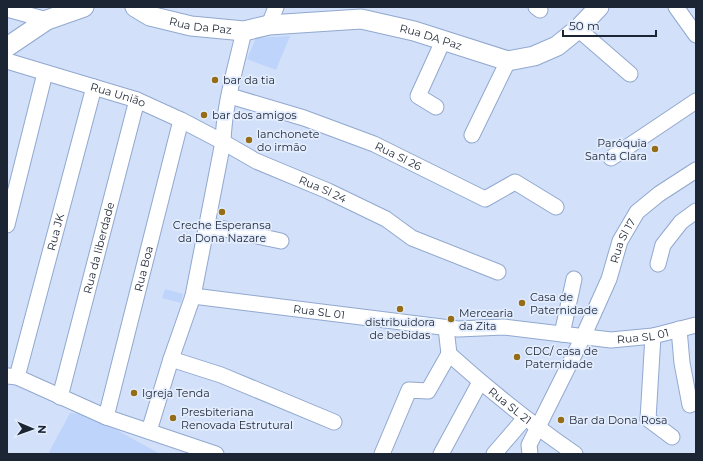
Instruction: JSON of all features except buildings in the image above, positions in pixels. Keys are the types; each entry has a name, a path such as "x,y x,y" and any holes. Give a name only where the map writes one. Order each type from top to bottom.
{"street":[{"path":"7,47 47,20 84,7"},
{"name":"Rua Da Paz","path":"135,7 150,16 191,26 244,31"},
{"path":"269,25 276,7"},
{"name":"Rua DA Paz","path":"244,31 269,25 361,19 414,31 508,61 534,56 557,46 578,29 599,7"},
{"path":"676,7 696,35"},
{"path":"7,9 47,20"},
{"path":"578,29 630,74"},
{"path":"149,431 171,359 193,296 223,142 230,96 244,31"},
{"path":"436,107 418,96 444,41"},
{"name":"Rua União","path":"7,61 137,100 181,120 223,142"},
{"path":"472,135 508,61"},
{"path":"7,225 45,73"},
{"name":"Rua JK","path":"12,376 94,87"},
{"name":"Rua Sl 26","path":"230,96 304,118 374,144 485,198 515,182 556,207"},
{"name":"Rua da liberdade","path":"60,397 137,100"},
{"path":"611,158 696,100"},
{"name":"Rua Boa","path":"106,417 181,120"},
{"name":"Rua Sl 24","path":"223,142 256,161 328,191 386,219 412,238 498,272"},
{"name":"Rua Sl 17","path":"529,453 529,445 583,337 609,279 620,240 637,212 659,194 696,170"},
{"path":"658,264 663,245 681,222 696,211"},
{"path":"206,225 281,241"},
{"path":"562,334 574,279"},
{"name":"Rua SL 01","path":"193,296 458,330 504,327 611,340 653,336 696,325"},
{"path":"382,454 409,390 428,390 449,354 446,328"},
{"name":"Rua SL 01","path":"679,329 682,363 690,405"},
{"path":"653,336 648,419 672,437"},
{"name":"Rua SL 21","path":"449,354 480,382 537,428 575,454"},
{"path":"171,359 221,375 334,422"},
{"path":"12,376 106,417 216,454"},
{"name":"Rua SL 21","path":"441,454 480,382"},
{"name":"Rua SL 21","path":"494,454 525,418"}],"shaded area":[{"path":"290,36 276,70 247,59 256,38"},
{"path":"165,289 183,294 181,303 162,298"},
{"path":"70,413 90,415 160,454 48,454"}],"place":[{"name":"bar da tia","path":"215,80"},
{"name":"bar dos amigos","path":"204,115"},
{"name":"lanchonete do irmão","path":"249,140"},
{"name":"Paróquia Santa Clara","path":"655,149"},
{"name":"Creche Esperansa da Dona Nazare","path":"222,212"},
{"name":"Casa de Paternidade","path":"522,303"},
{"name":"distribuidora de bebidas","path":"400,309"},
{"name":"Mercearia da Zita","path":"451,319"},
{"name":"CDC/ casa de Paternidade","path":"517,357"},
{"name":"Igreja Tenda","path":"134,393"},
{"name":"Presbiteriana Renovada Estrutural","path":"173,418"},
{"name":"Bar da Dona Rosa","path":"561,420"}]}
